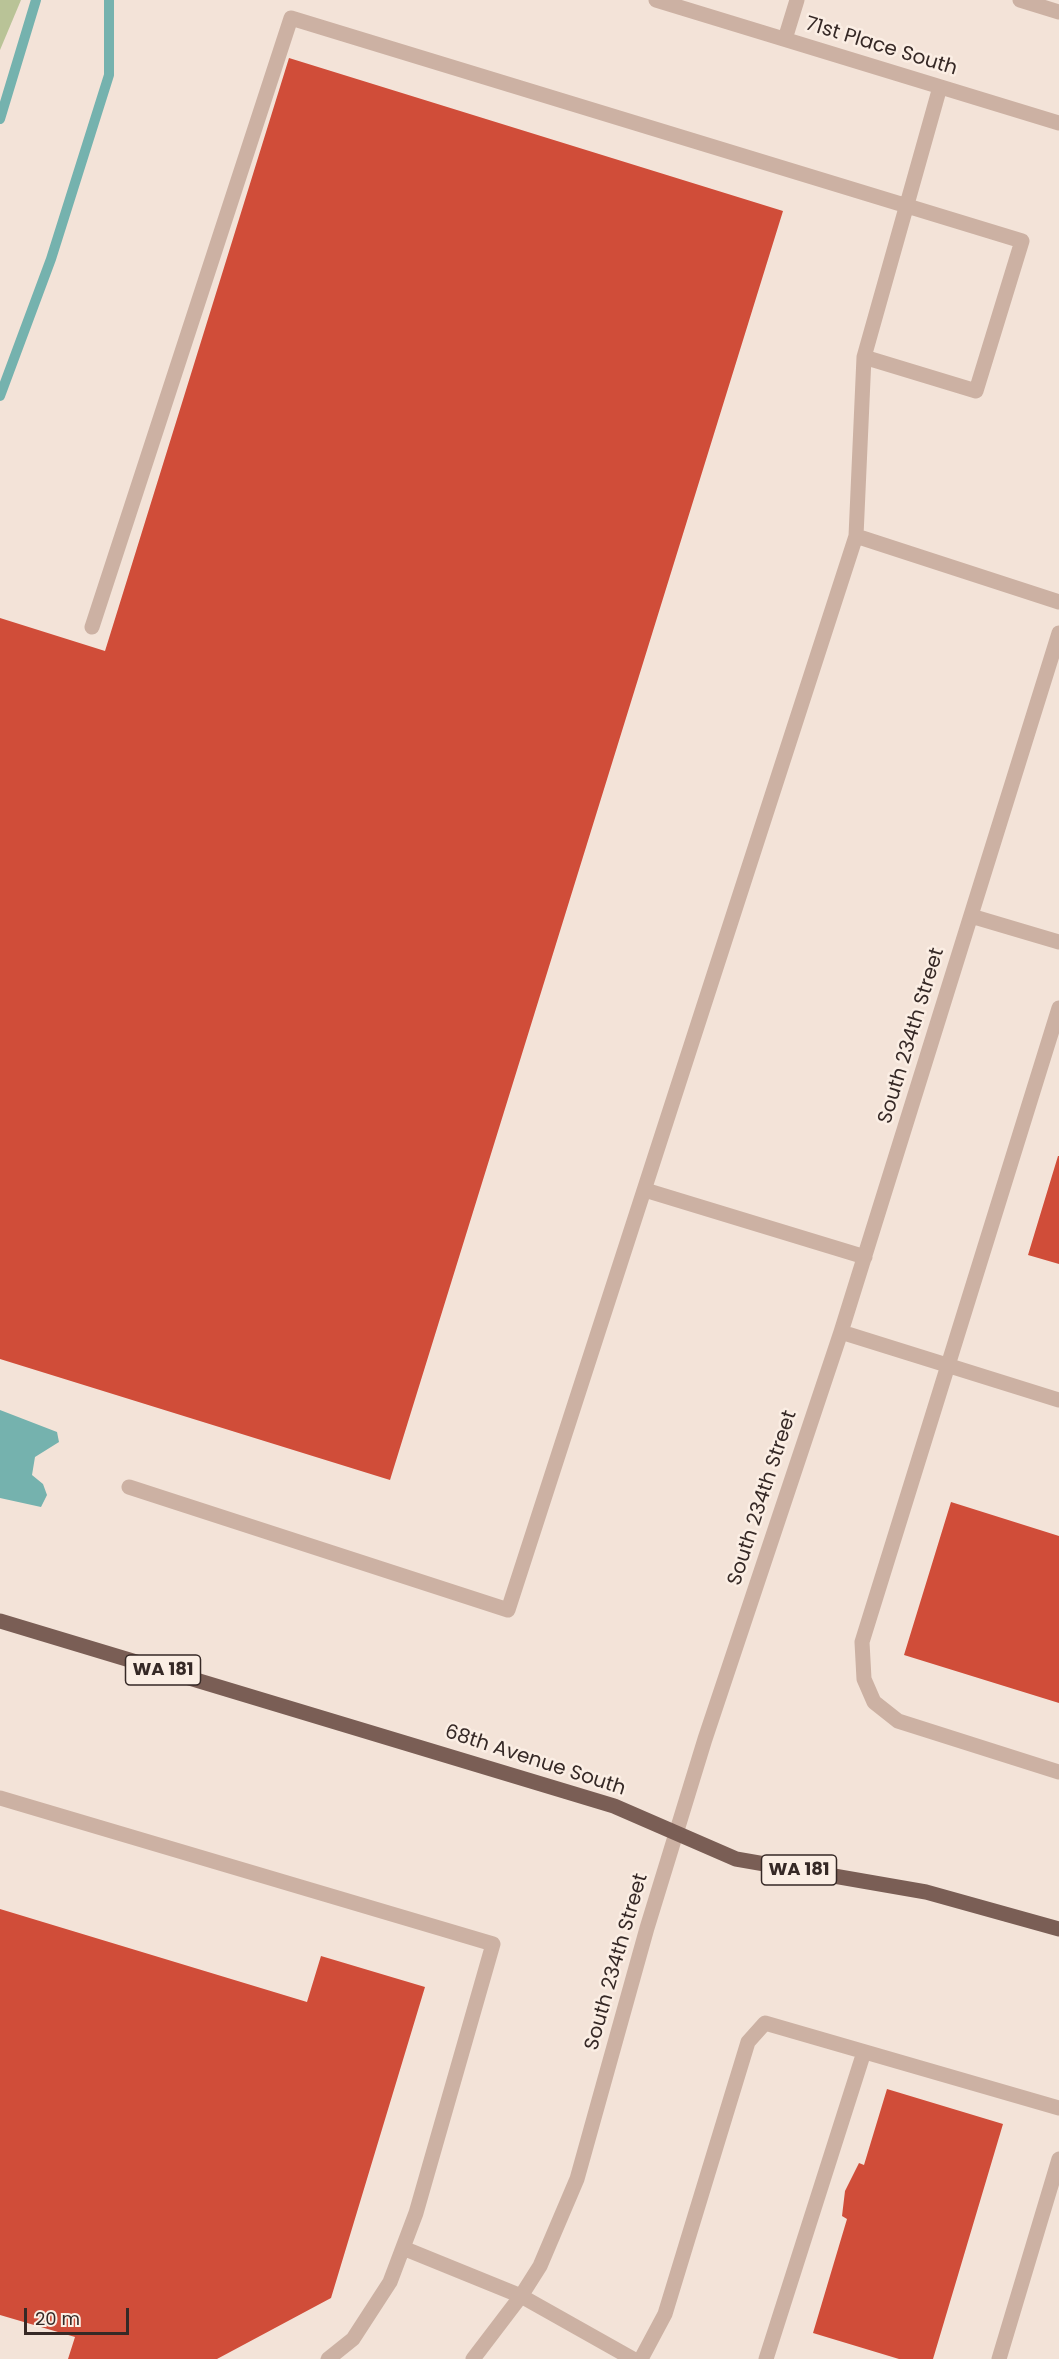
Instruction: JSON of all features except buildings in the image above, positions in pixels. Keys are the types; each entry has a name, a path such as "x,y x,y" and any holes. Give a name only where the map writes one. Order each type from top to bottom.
{"main road":[{"name":"68th Avenue South","path":"0,1621 614,1806 736,1859 926,1892 1059,1929"}],"street":[{"name":"71st Place South","path":"656,0 1059,123"},
{"path":"785,39 797,0"},
{"path":"1020,0 1059,12"},
{"path":"92,627 291,18 1022,240 976,391 864,357"},
{"path":"129,1487 508,1610 856,536 864,357 940,87"},
{"path":"856,536 1059,602"},
{"name":"South 234th Street","path":"473,2359 521,2296 540,2266 577,2179 705,1739 841,1332 1059,633"},
{"path":"971,916 1059,942"},
{"path":"1059,1008 862,1642 864,1679 874,1702 898,1721 1059,1772"},
{"path":"645,1190 865,1257"},
{"path":"841,1332 1059,1400"},
{"path":"0,1797 493,1944 416,2213 390,2282 353,2339 328,2359"},
{"path":"641,2359 665,2314 748,2042 765,2023 1059,2108"},
{"path":"766,2359 864,2052"},
{"path":"999,2359 1059,2159"},
{"path":"403,2248 521,2296 633,2359"}],"green space":[{"path":"0,0 21,0 0,50"}],"water":[{"path":"0,1410 57,1432 59,1442 35,1457 32,1475 43,1484 47,1495 41,1507 0,1498"}],"waterway":[{"path":"0,119 36,0"},
{"path":"0,396 51,259 109,75 109,0"}]}
